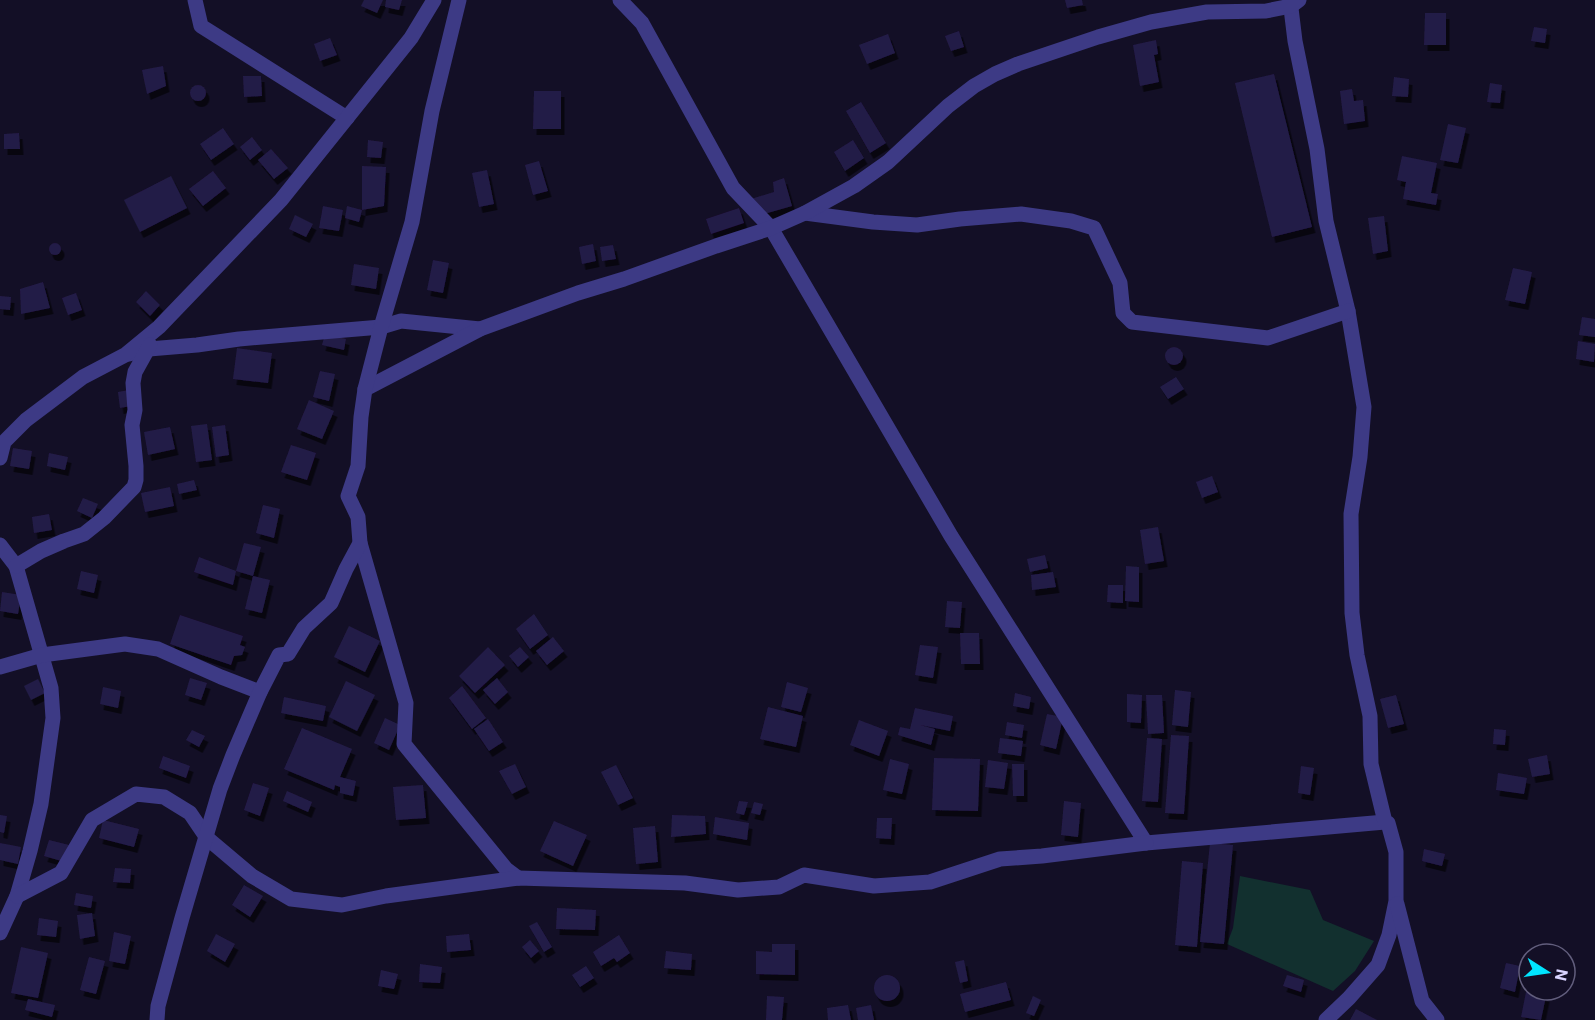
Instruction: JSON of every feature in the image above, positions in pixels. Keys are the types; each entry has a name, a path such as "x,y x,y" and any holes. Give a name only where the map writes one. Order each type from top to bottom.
{"street":[{"path":"195,0 201,26 347,118"},
{"path":"0,458 4,442 26,420 83,377 124,355 159,327 281,200 411,38 434,0"},
{"path":"459,0 432,111 412,222 365,389 358,466 348,496 358,518 360,543 406,703 404,744 506,869 518,878"},
{"path":"620,0 642,23 733,188 771,228 951,537 1146,843"},
{"path":"365,389 480,328 771,228 805,213 854,186 888,162 948,106 974,86 1018,64 1098,37 1181,16 1207,12 1266,11 1293,2 1295,41 1317,149 1326,220 1348,311 1364,407 1360,457 1351,514 1352,613 1357,655 1370,716 1371,764 1385,822 1388,823 1396,852 1396,901 1389,935 1378,965 1326,1020"},
{"path":"805,213 917,225 1021,214 1071,221 1094,228 1120,283 1123,313 1132,322 1268,339 1348,311"},
{"path":"124,355 149,349 239,339 381,327 401,321 480,328"},
{"path":"16,566 40,551 84,534 104,518 134,487 136,466 132,425 135,410 133,383 135,372 159,327"},
{"path":"0,431 26,420"},
{"path":"149,1020 158,1013 182,918 223,780 260,692 279,655 288,654 304,628 331,603 360,543"},
{"path":"0,545 16,566 51,688 53,718 40,804 30,851 16,896 0,933"},
{"path":"0,667 42,655 125,644 158,649 260,692"},
{"path":"16,896 61,873 92,820 136,794 164,797 190,813 207,838 252,876 291,899 342,905 386,896 518,878 685,883 738,890 779,887 804,875 874,886 930,882 1000,859 1146,843 1385,822"},
{"path":"1396,901 1422,1001 1437,1020"}],"green space":[{"path":"1240,876 1310,890 1323,920 1374,941 1355,971 1333,991 1227,944 1233,928"}],"building":[{"path":"364,0 383,0 377,13 361,6"},
{"path":"386,0 402,0 399,10 385,7"},
{"path":"1065,0 1082,0 1083,5 1067,8"},
{"path":"1425,13 1446,13 1446,45 1424,45"},
{"path":"1534,27 1547,29 1545,43 1531,41"},
{"path":"959,31 964,47 951,51 945,36"},
{"path":"888,34 895,53 867,64 859,45"},
{"path":"330,38 337,55 320,61 314,44"},
{"path":"1156,40 1158,54 1154,55 1159,82 1140,86 1133,45"},
{"path":"163,66 166,86 147,94 142,70"},
{"path":"1274,74 1312,227 1272,237 1235,83"},
{"path":"243,76 261,76 262,96 244,97"},
{"path":"1394,77 1409,79 1408,97 1392,96"},
{"path":"1490,83 1502,85 1500,103 1487,102"},
{"path":"195,85 201,85 206,93 204,99 195,101 190,96 190,90"},
{"path":"1352,89 1354,101 1363,100 1365,121 1344,124 1340,91"},
{"path":"534,91 561,91 561,129 533,129"},
{"path":"861,102 886,143 870,153 846,111"},
{"path":"1448,124 1466,128 1458,163 1440,160"},
{"path":"223,128 234,144 211,160 200,144"},
{"path":"19,133 20,149 4,149 4,134"},
{"path":"252,137 262,150 250,160 240,147"},
{"path":"368,140 383,142 381,158 367,157"},
{"path":"853,140 864,158 845,171 834,152"},
{"path":"271,149 288,168 274,179 258,160"},
{"path":"1402,156 1437,163 1431,193 1438,194 1436,205 1403,199 1406,182 1397,180"},
{"path":"539,161 548,191 533,195 525,165"},
{"path":"362,166 386,167 384,206 362,210"},
{"path":"487,170 494,204 479,207 472,173"},
{"path":"213,171 226,188 203,206 189,189"},
{"path":"171,176 187,208 140,232 124,200"},
{"path":"784,178 792,206 757,216 751,199 774,192 773,182"},
{"path":"323,206 343,210 339,231 319,228"},
{"path":"347,206 362,210 359,222 345,218"},
{"path":"739,208 744,223 711,234 706,219"},
{"path":"295,215 313,224 306,237 289,229"},
{"path":"1384,216 1388,251 1373,254 1368,218"},
{"path":"57,243 61,249 57,255 53,255 49,247"},
{"path":"593,244 596,261 582,264 579,247"},
{"path":"613,245 616,259 602,261 600,247"},
{"path":"433,260 449,263 443,293 427,290"},
{"path":"354,264 379,268 376,289 351,285"},
{"path":"1513,268 1532,272 1525,304 1505,300"},
{"path":"43,282 50,308 21,314 20,289"},
{"path":"146,291 160,305 150,316 136,302"},
{"path":"76,293 82,310 68,315 62,298"},
{"path":"0,296 11,297 10,310 0,309"},
{"path":"1582,317 1595,319 1595,337 1579,335"},
{"path":"325,334 346,339 344,350 322,345"},
{"path":"1578,341 1595,344 1594,362 1576,359"},
{"path":"1174,347 1181,349 1183,356 1181,363 1174,365 1167,363 1165,356 1167,349"},
{"path":"237,348 272,353 268,383 233,379"},
{"path":"320,371 335,374 329,401 313,397"},
{"path":"1176,377 1184,389 1168,399 1160,387"},
{"path":"129,390 131,406 120,408 118,392"},
{"path":"309,400 334,411 322,439 297,429"},
{"path":"207,424 212,460 196,462 191,426"},
{"path":"225,425 229,455 216,457 212,427"},
{"path":"170,427 175,449 148,455 144,432"},
{"path":"291,445 316,453 307,480 281,472"},
{"path":"13,448 32,451 29,469 10,466"},
{"path":"49,453 68,457 65,470 47,466"},
{"path":"1212,476 1218,492 1202,498 1196,482"},
{"path":"194,480 197,490 179,494 177,484"},
{"path":"170,487 174,506 145,512 141,493"},
{"path":"83,498 98,504 92,518 77,511"},
{"path":"263,505 280,509 274,538 256,533"},
{"path":"49,514 52,530 34,533 32,517"},
{"path":"1158,527 1164,561 1145,564 1140,530"},
{"path":"244,543 261,547 253,576 236,571"},
{"path":"1045,555 1048,568 1030,572 1027,559"},
{"path":"199,557 236,571 233,585 194,572"},
{"path":"1126,566 1139,567 1139,602 1125,601"},
{"path":"81,571 98,575 94,593 77,589"},
{"path":"1053,572 1056,587 1032,590 1031,575"},
{"path":"253,576 270,580 262,613 245,609"},
{"path":"1108,585 1123,585 1123,603 1107,602"},
{"path":"2,592 21,595 18,614 0,611"},
{"path":"947,601 962,602 960,628 945,627"},
{"path":"534,614 548,635 530,649 516,629"},
{"path":"180,615 243,636 240,645 245,647 242,655 234,656 231,665 170,644"},
{"path":"349,626 380,641 365,672 334,657"},
{"path":"960,633 979,633 980,664 961,664"},
{"path":"553,637 564,651 547,665 536,651"},
{"path":"920,645 938,647 933,678 915,675"},
{"path":"488,647 505,665 475,693 459,676"},
{"path":"520,647 529,657 518,667 509,656"},
{"path":"190,678 207,683 201,700 185,695"},
{"path":"497,678 508,692 495,704 483,690"},
{"path":"38,679 45,693 31,700 24,686"},
{"path":"346,681 375,695 357,731 329,717"},
{"path":"787,682 808,688 801,712 781,707"},
{"path":"462,686 486,718 472,729 449,698"},
{"path":"103,687 121,691 118,708 100,704"},
{"path":"1175,690 1191,692 1188,727 1172,725"},
{"path":"1015,693 1031,697 1029,709 1013,706"},
{"path":"1127,694 1142,695 1141,723 1127,722"},
{"path":"1146,695 1162,695 1164,733 1148,734"},
{"path":"1396,695 1404,724 1388,728 1380,699"},
{"path":"284,697 326,706 323,721 281,713"},
{"path":"768,707 803,716 796,747 760,739"},
{"path":"915,708 953,716 950,731 920,725 935,729 931,745 898,735 900,727 910,729"},
{"path":"1047,714 1063,717 1056,749 1040,745"},
{"path":"385,718 400,725 389,750 374,743"},
{"path":"488,719 503,742 489,751 474,729"},
{"path":"859,720 888,731 879,756 850,745"},
{"path":"1007,722 1024,725 1022,738 1005,735"},
{"path":"302,728 352,749 340,777 356,781 353,796 340,793 340,787 335,785 334,790 284,769"},
{"path":"1494,729 1506,730 1505,745 1493,744"},
{"path":"192,730 205,736 199,747 186,740"},
{"path":"1171,735 1189,736 1184,814 1165,813"},
{"path":"1000,738 1023,741 1021,756 998,753"},
{"path":"1147,738 1162,739 1158,802 1142,801"},
{"path":"1547,755 1550,774 1532,777 1528,759"},
{"path":"163,756 190,766 186,778 159,768"},
{"path":"934,758 980,759 978,811 932,810"},
{"path":"890,759 909,764 902,794 883,790"},
{"path":"988,760 1008,763 1004,789 985,787"},
{"path":"515,764 526,787 512,794 499,771"},
{"path":"1012,764 1024,764 1024,796 1013,796"},
{"path":"616,765 633,798 618,805 601,772"},
{"path":"1301,766 1314,768 1310,795 1298,793"},
{"path":"1498,773 1527,778 1524,794 1496,790"},
{"path":"253,783 269,788 260,816 244,810"},
{"path":"423,785 426,818 396,820 393,787"},
{"path":"287,791 312,802 308,812 283,801"},
{"path":"739,801 748,802 744,815 736,813"},
{"path":"1064,801 1081,803 1078,837 1061,835"},
{"path":"754,802 763,804 760,815 751,813"},
{"path":"0,815 7,816 4,833 0,832"},
{"path":"672,815 705,816 706,834 671,837"},
{"path":"715,817 749,823 747,840 713,834"},
{"path":"877,818 892,818 891,839 876,838"},
{"path":"103,820 139,829 134,847 99,838"},
{"path":"554,821 587,835 573,866 540,851"},
{"path":"655,826 658,862 636,864 633,828"},
{"path":"49,840 69,845 65,862 44,856"},
{"path":"0,843 21,847 18,864 0,860"},
{"path":"1210,843 1233,845 1224,944 1200,942"},
{"path":"1424,849 1445,854 1442,866 1422,861"},
{"path":"1182,861 1203,863 1197,947 1175,945"},
{"path":"115,868 131,869 130,883 113,882"},
{"path":"244,885 263,896 250,917 232,905"},
{"path":"76,893 93,896 91,908 74,905"},
{"path":"557,908 596,910 595,930 556,929"},
{"path":"92,913 95,936 80,939 77,915"},
{"path":"39,918 58,921 56,937 37,935"},
{"path":"537,922 552,947 544,952 529,926"},
{"path":"114,932 131,936 125,964 109,961"},
{"path":"216,934 235,944 225,962 207,951"},
{"path":"469,934 471,950 447,952 446,936"},
{"path":"619,935 630,953 617,962 614,958 601,966 593,952"},
{"path":"530,940 539,951 531,958 522,947"},
{"path":"772,944 795,944 795,975 756,974 756,951 772,952"},
{"path":"21,947 48,953 38,998 11,993"},
{"path":"666,951 692,954 691,970 664,968"},
{"path":"89,957 105,961 96,994 80,990"},
{"path":"964,960 968,981 960,983 955,962"},
{"path":"1506,963 1517,965 1515,992 1500,988"},
{"path":"420,964 442,967 440,983 419,982"},
{"path":"586,966 594,978 580,987 572,975"},
{"path":"381,970 398,974 394,989 378,986"},
{"path":"887,975 896,979 900,988 896,997 887,1001 878,997 874,988 878,979"},
{"path":"1287,975 1304,980 1301,992 1283,986"},
{"path":"1006,982 1011,1000 965,1012 960,994"},
{"path":"767,996 784,997 782,1020 766,1020"},
{"path":"1033,996 1041,1000 1034,1016 1026,1013"},
{"path":"28,999 55,1005 52,1017 25,1010"},
{"path":"1524,1002 1545,1002 1541,1020 1521,1017"},
{"path":"848,1005 851,1020 828,1020 827,1008"},
{"path":"871,1005 874,1020 858,1020 856,1008"},
{"path":"1356,1009 1377,1020 1350,1020"}]}
